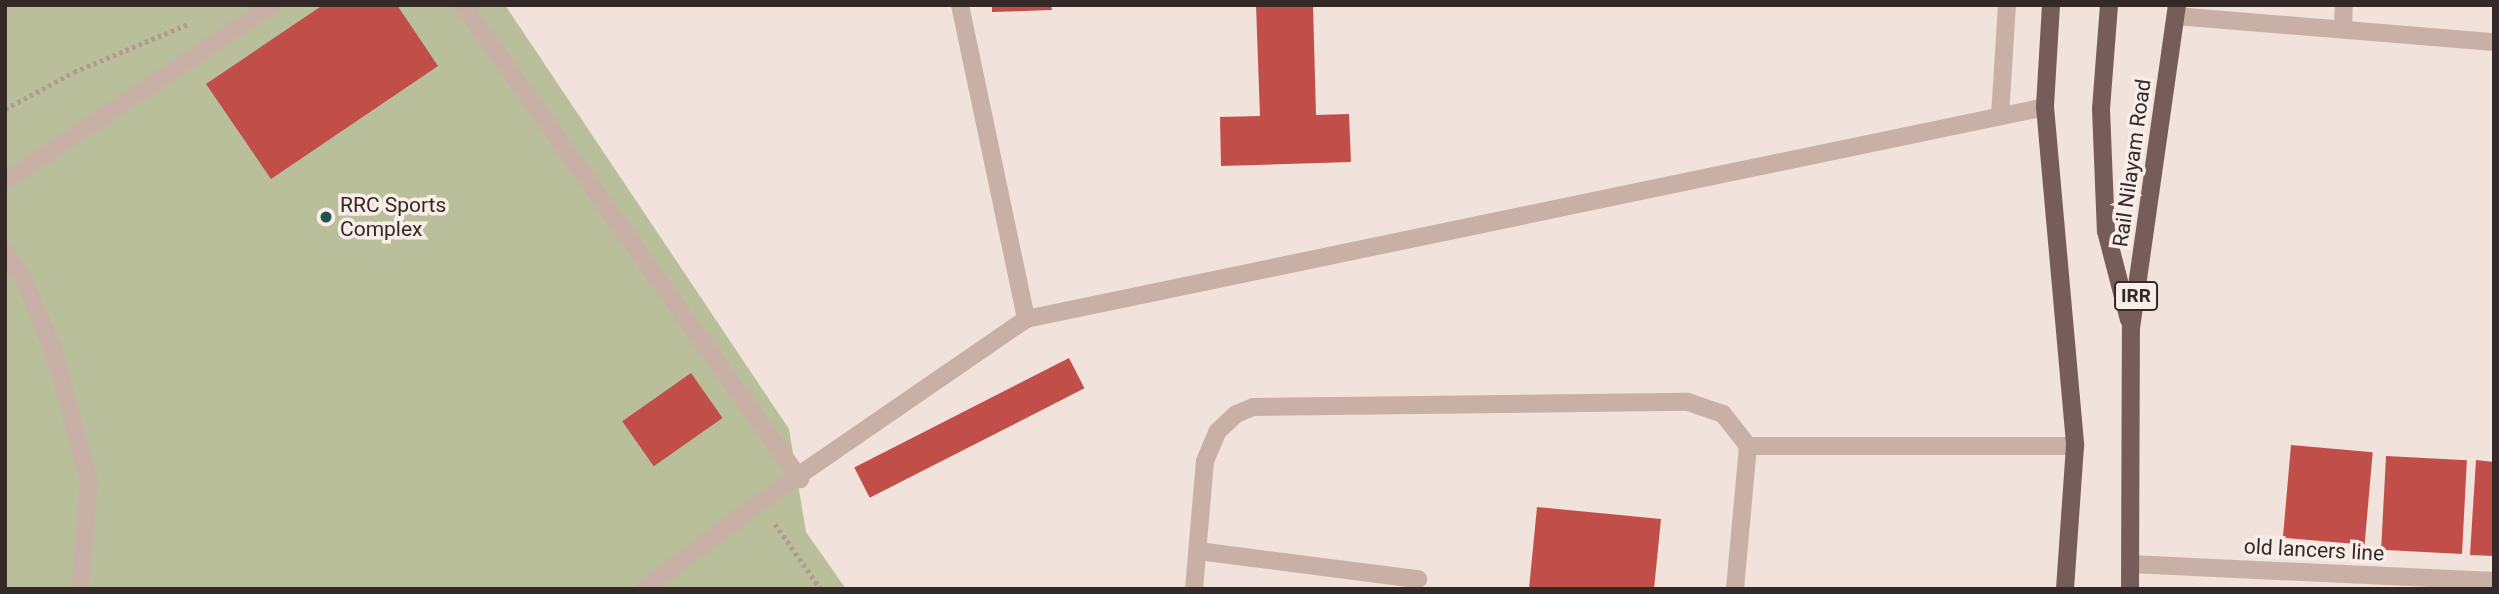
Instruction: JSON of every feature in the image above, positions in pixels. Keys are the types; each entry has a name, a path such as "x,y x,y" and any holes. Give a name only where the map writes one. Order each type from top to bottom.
{"main road":[{"path":"2051,5 2045,107 2060,301 2068,346 2074,446 2065,589"},
{"name":"Rail Nilayam Road","path":"2109,5 2101,110 2106,231 2131,328"},
{"name":"Rail Nilayam Road","path":"2130,589 2131,328 2176,11"}],"street":[{"path":"5,181 272,5"},
{"path":"463,5 800,479"},
{"path":"960,5 1026,319"},
{"path":"2000,116 2007,5"},
{"path":"2343,5 2343,28"},
{"path":"2176,11 2494,42"},
{"path":"644,589 760,502 800,479 1026,319 2045,107"},
{"path":"5,252 24,280 54,352 89,482 80,589"},
{"path":"1194,589 1205,461 1218,431 1236,414 1254,407 1688,402 1723,414 1748,446 1735,589"},
{"path":"1748,446 2074,446"},
{"path":"1198,551 1418,579"},
{"name":"old lancers line","path":"2131,564 2494,581"}],"path":[{"path":"5,109 74,72 193,22"},
{"path":"782,534 821,589"}],"green space":[{"name":"RRC Sports Complex","path":"5,5 505,5 789,429 806,532 846,589 5,589"}],"building":[{"path":"323,5 397,5 438,66 271,179 206,84"},
{"path":"992,5 1051,5 1052,10 992,12"},
{"path":"1256,5 1313,5 1316,115 1349,114 1351,162 1221,166 1220,117 1260,116"},
{"path":"1069,358 1084,388 870,498 854,467"},
{"path":"691,373 723,418 654,466 622,421"},
{"path":"2291,445 2373,452 2365,545 2283,538"},
{"path":"2386,456 2467,460 2462,554 2381,550"},
{"path":"2476,460 2494,462 2494,556 2470,555"},
{"path":"1537,507 1661,519 1654,589 1529,589"}],"place":[{"name":"RRC Sports Complex","path":"326,217"}]}
